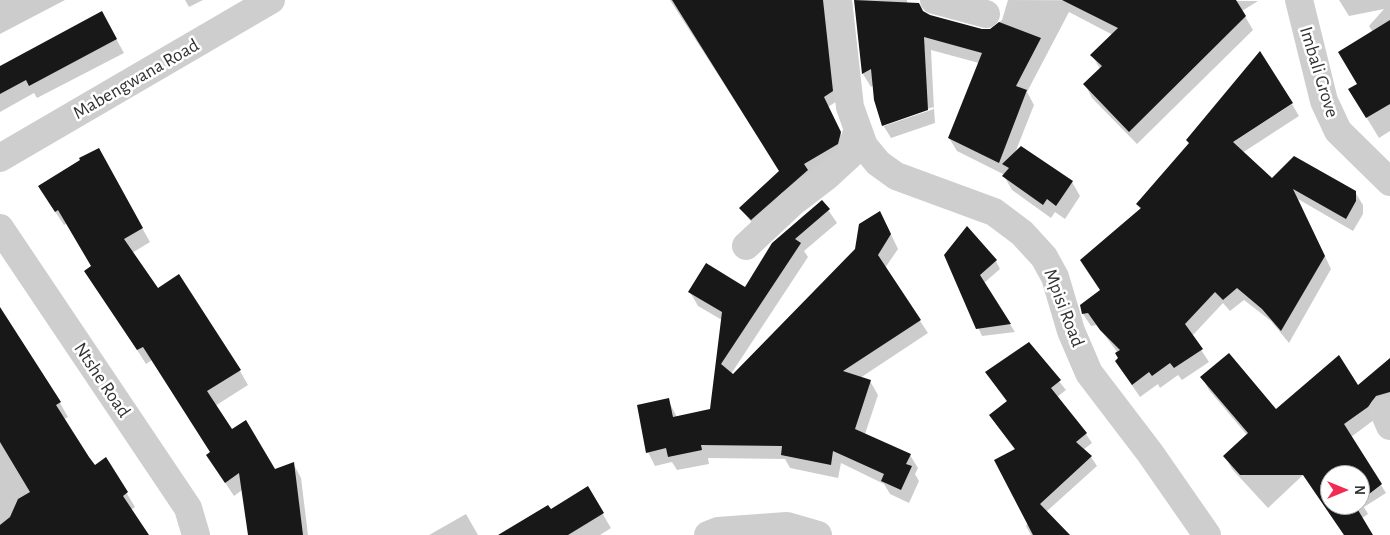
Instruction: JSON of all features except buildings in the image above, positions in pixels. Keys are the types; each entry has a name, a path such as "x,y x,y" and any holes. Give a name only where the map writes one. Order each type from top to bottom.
{"street":[{"name":"Mabengwana Road","path":"0,158 272,0"},
{"name":"Mpisi Road","path":"838,0 850,107 857,131 864,146 878,163 896,176 994,212 1022,233 1044,257 1055,277 1072,331 1089,373 1150,453 1207,535"},
{"path":"934,0 986,14"},
{"name":"Imbali Grove","path":"1299,0 1324,101 1338,131 1390,182"},
{"path":"746,246 792,203 826,177 851,154 857,131"},
{"name":"Ntshe Road","path":"0,228 188,508 196,535"},
{"path":"708,535 718,531 787,526 818,535"}]}
